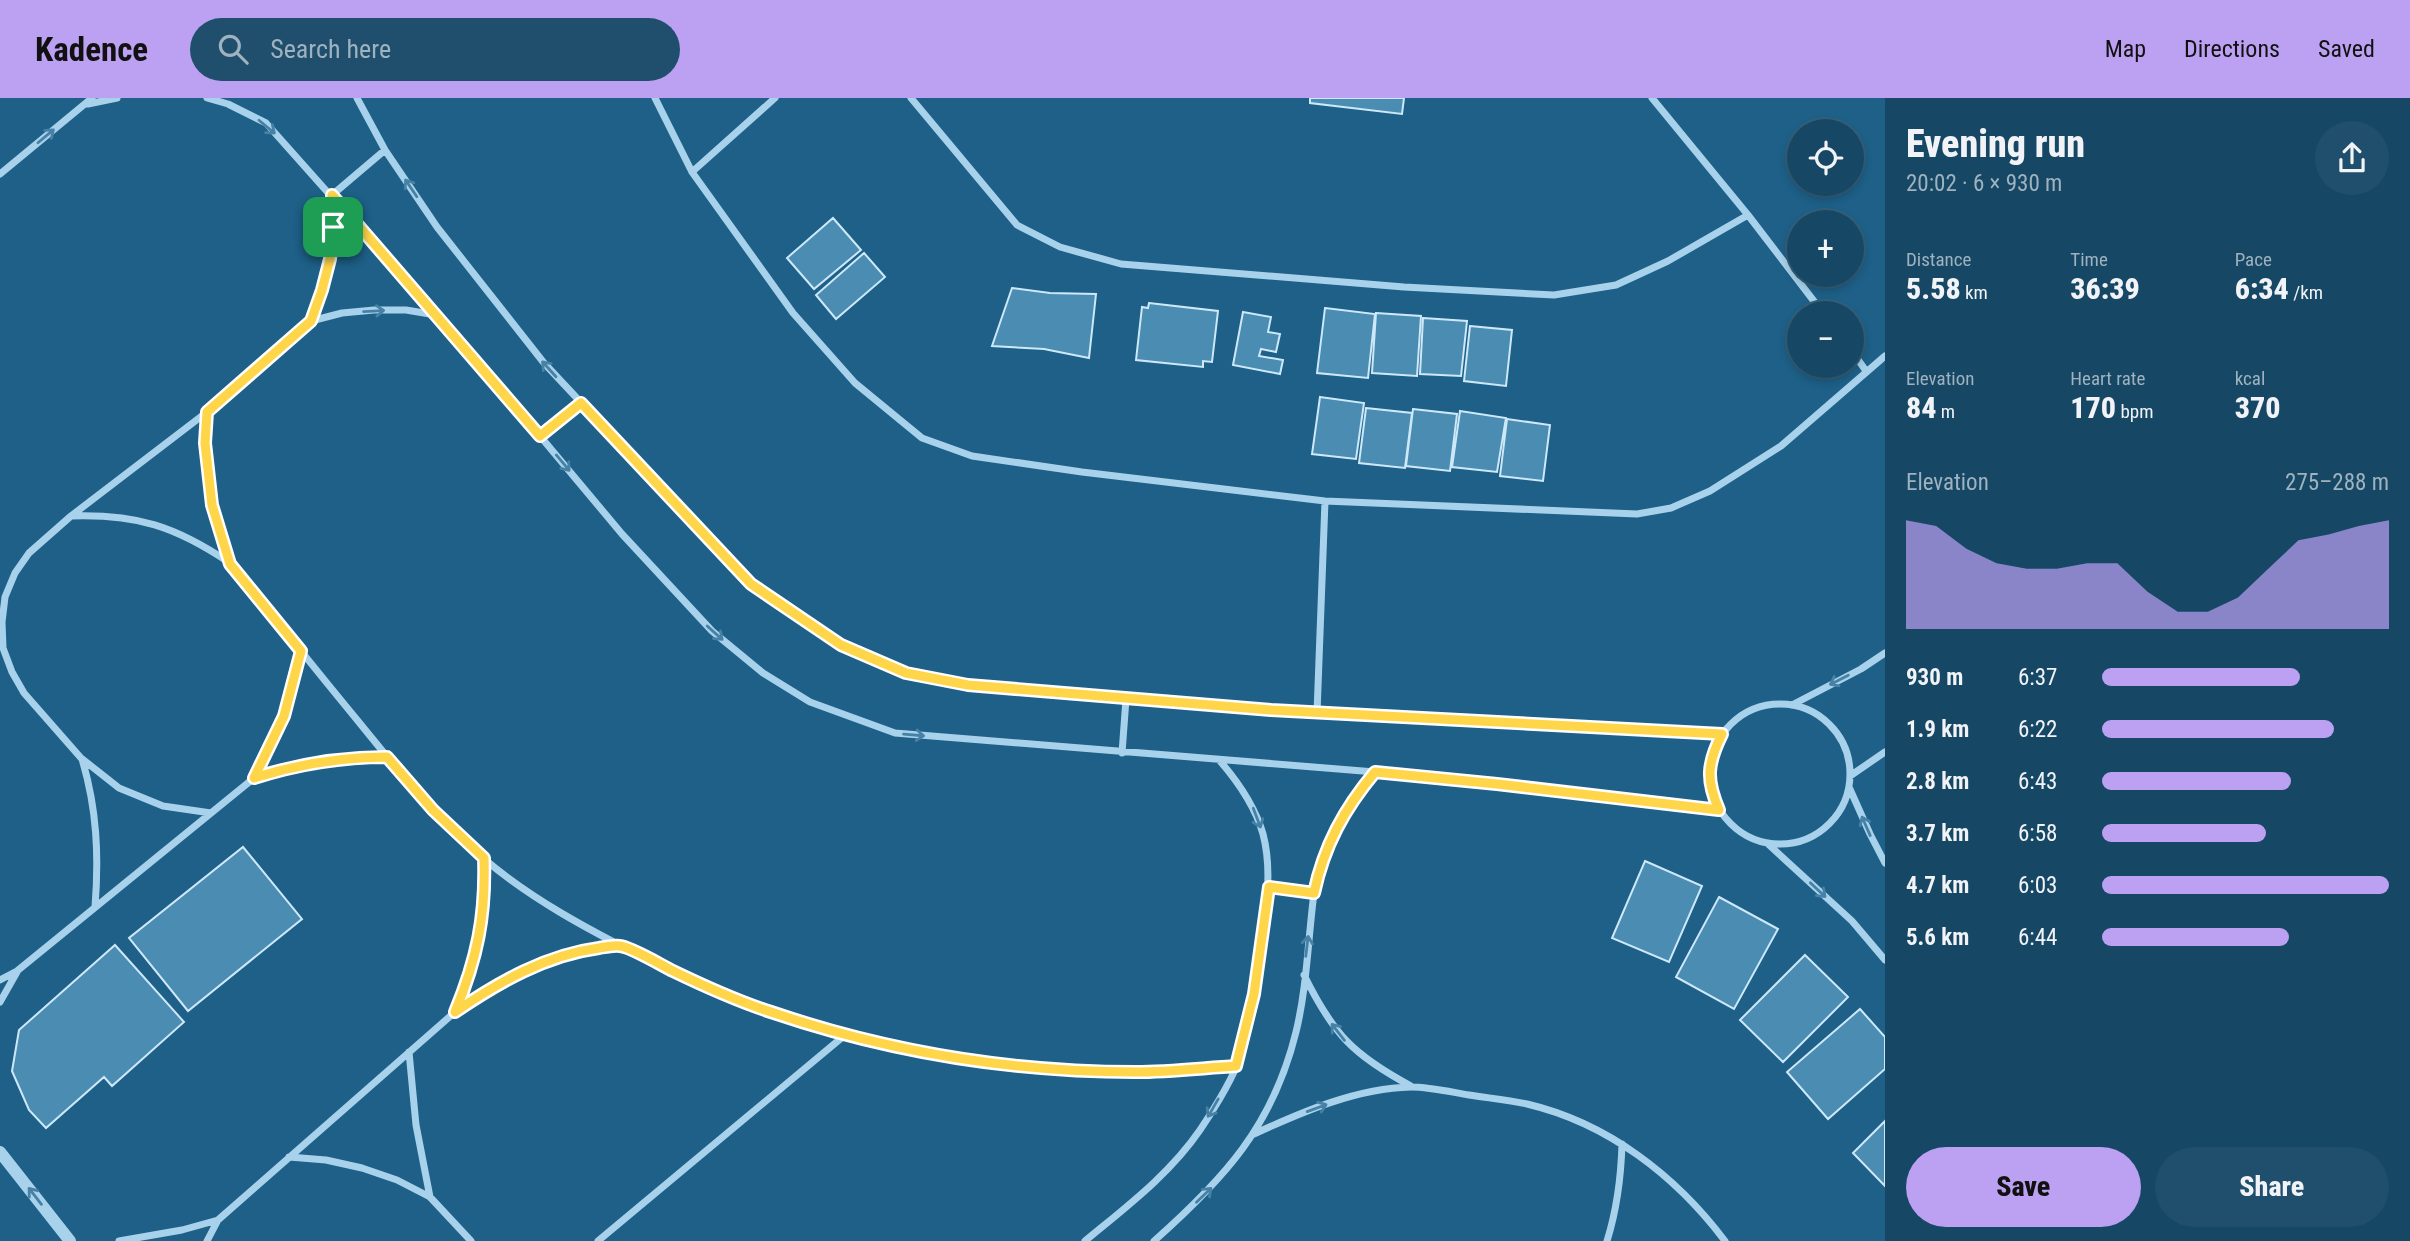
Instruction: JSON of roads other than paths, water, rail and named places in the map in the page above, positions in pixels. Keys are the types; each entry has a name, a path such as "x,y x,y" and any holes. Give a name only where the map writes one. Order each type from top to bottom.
{"street":[{"path":"0,174 92,98"},
{"path":"84,105 117,98"},
{"path":"207,98 228,104 266,123 437,316 622,534 712,631 763,673 810,702 895,733 1375,772 1719,810"},
{"path":"357,98 384,150 437,228 544,363 751,584 841,645 906,673 968,685 1317,713 1722,734"},
{"path":"655,98 692,172 793,313 855,383 922,438 972,456 1325,501 1637,514 1671,508 1710,491 1781,446 1885,356"},
{"path":"692,172 775,98"},
{"path":"912,98 1017,225 1060,247 1121,264 1404,287 1554,295 1616,285 1668,261 1748,215"},
{"path":"1652,98 1748,215 1814,301"},
{"path":"332,195 384,150"},
{"path":"311,321 330,259 332,195"},
{"path":"211,813 163,806 119,788 81,758 24,693 12,672 4,648 2,622 5,597 15,573 29,553 71,516 207,412 311,321 342,313 374,310 406,310 437,316"},
{"path":"1864,367 1867,371"},
{"path":"540,436 581,403"},
{"path":"207,412 206,454 212,505 230,564"},
{"path":"1317,713 1325,501"},
{"path":"71,516 105,515 139,519 202,544 230,564 387,757 433,810 484,858 549,906 621,946 694,981 743,1001 845,1035 942,1057 1039,1069 1138,1072 1236,1066"},
{"path":"254,778 284,716 301,651"},
{"path":"1792,705 1861,669 1885,653"},
{"path":"1122,753 1126,698"},
{"path":"1767,844 1795,842 1820,832 1844,804 1849,787 1848,757 1841,738 1827,722 1811,711 1792,705 1772,704 1753,709 1735,719 1722,734 1713,752 1709,772 1711,792 1719,810 1732,826 1748,837 1767,844 1852,921 1885,960"},
{"path":"1850,776 1885,751"},
{"path":"0,980 17,971 254,778 319,761 387,757"},
{"path":"81,758 96,817 98,856 95,907"},
{"path":"1085,1241 1164,1175 1200,1130 1236,1066 1254,994 1269,887 1268,859 1263,832 1253,806 1220,761"},
{"path":"1154,1241 1220,1179 1254,1134 1279,1084 1296,1031 1314,893 1328,844 1340,818 1375,772"},
{"path":"1849,787 1885,863"},
{"path":"455,1012 479,942 485,890 484,858"},
{"path":"1269,887 1314,893"},
{"path":"207,1241 218,1220 455,1012 507,979 551,960 586,950 621,946"},
{"path":"0,1002 17,971"},
{"path":"1304,975 1321,1011 1346,1042 1377,1068 1412,1087"},
{"path":"598,1241 845,1035"},
{"path":"409,1052 416,1125 430,1197"},
{"path":"1254,1134 1330,1103 1412,1087 1528,1104 1577,1121 1622,1144 1667,1176 1704,1214 1724,1241"},
{"path":"1607,1241 1621,1181 1622,1144"},
{"path":"0,1152 69,1241"},
{"path":"289,1157 326,1160 397,1180 430,1197 471,1241"},
{"path":"119,1241 170,1233 218,1220"}]}
